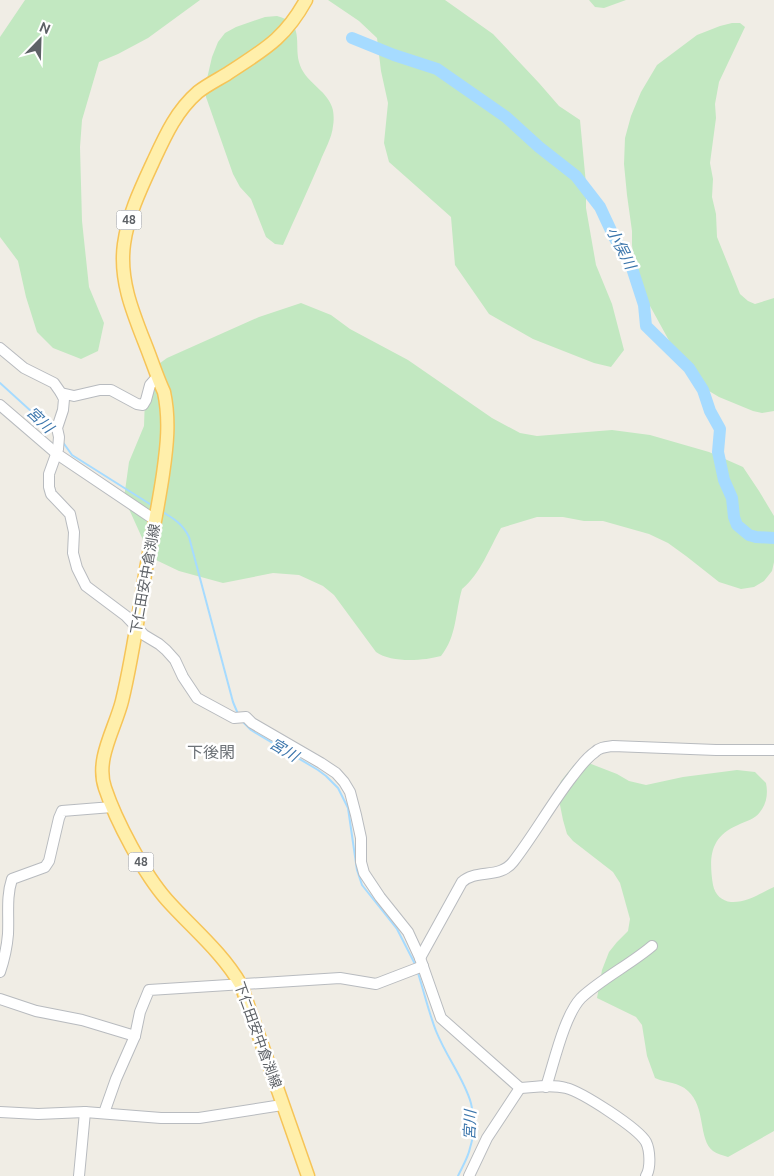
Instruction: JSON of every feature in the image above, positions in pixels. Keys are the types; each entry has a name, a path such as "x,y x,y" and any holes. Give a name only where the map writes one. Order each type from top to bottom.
{"main road":[{"name":"下仁田安中倉渕線","path":"306,0 294,21 278,40 198,92 186,104 170,127 132,211 123,246 125,285 131,311 164,392 168,425 157,512 136,627 122,700 103,760 102,774 104,786 112,806 155,886 235,974 241,985 308,1176"}],"street":[{"path":"0,348 24,368 54,383 64,399 63,410 57,428 59,437 58,452 49,474 49,487 51,494 70,514 74,532 73,553 77,568 86,586 126,616 144,635 159,644 175,660 183,677 198,698 239,717 246,717 252,723 336,773 350,792 361,838 361,862 364,873 380,897 408,932 441,1018 520,1088 565,1087 576,1091 639,1133 647,1144 648,1175"},
{"path":"61,393 74,396 100,390 111,390 137,404 143,405 150,385 157,377"},
{"path":"0,405 58,452 157,512"},
{"path":"104,1113 116,1079 135,1036 140,1012 149,990 340,978 376,984 406,972 421,962 462,882 469,876 496,872 511,864 582,764 600,748 612,746 774,750"},
{"path":"0,972 8,934 8,891 12,879 44,866 49,861 62,811 112,806"},
{"path":"546,1087 572,1011 581,998 652,946"},
{"path":"0,999 36,1011 82,1020 135,1036"},
{"path":"469,1176 487,1138 520,1088"},
{"path":"0,1112 38,1114 85,1112 161,1118 199,1118 282,1104"},
{"path":"79,1176 85,1112"}],"green space":[{"path":"25,0 200,0 148,38 99,62 82,120 80,147 82,221 89,287 104,323 98,351 81,359 53,348 37,332 26,297 18,261 0,237 0,37"},
{"path":"328,0 445,0 493,34 559,106 580,120 586,184 586,208 596,265 612,304 624,350 611,367 594,363 533,339 489,314 455,265 451,217 389,162 384,143 388,103 381,71 377,38 359,21"},
{"path":"589,0 626,0 604,8 595,7"},
{"path":"277,16 292,23 297,34 299,62 302,69 305,75 325,95 333,109 334,116 330,140 283,245 275,244 266,237 251,199 240,187 233,174 206,97 206,83 212,57 218,42 225,33 265,17"},
{"path":"732,23 740,23 745,27 719,82 715,104 716,118 710,163 713,179 712,197 716,214 717,237 740,294 755,304 774,298 774,411 762,413 719,397 704,388 672,346 644,295 634,260 624,164 625,138 631,116 641,92 657,65 697,35"},
{"path":"301,303 331,315 350,329 408,360 492,418 520,433 537,436 612,430 650,435 709,452 743,467 774,516 774,562 772,571 764,581 754,587 741,589 719,582 668,543 649,534 603,521 584,521 563,517 537,517 501,528 480,568 462,589 453,632 441,656 407,660 382,656 376,652 334,595 323,586 299,575 273,573 223,583 179,571 156,560 148,551 124,498 129,462 144,426 145,397 148,381 156,366 167,358 259,317"},
{"path":"586,762 617,774 629,781 646,785 683,777 737,770 755,772 766,783 766,798 760,812 721,836 713,850 711,866 714,889 717,895 731,902 742,901 774,887 774,1131 728,1157 713,1151 708,1146 697,1105 688,1091 677,1084 655,1078 647,1056 642,1025 636,1017 597,998 602,970 609,952 628,931 630,919 620,883 613,872 573,841 567,834 563,820 557,790 561,781 574,765"}],"waterway":[{"name":"小俣川","path":"352,38 394,55 437,69 506,117 539,147 576,176 600,207 614,237 631,265 644,305 646,326 689,368 703,390 710,411 720,429 718,452 724,480 732,498 737,525 749,535 774,538"},
{"name":"宮川","path":"0,383 54,432"},
{"name":"宮川","path":"62,441 72,455 153,506"},
{"name":"宮川","path":"161,511 181,525 189,537 233,702 238,714"},
{"name":"宮川","path":"243,722 251,730 318,770 338,788 348,808 357,870 362,885 397,929 416,966"},
{"name":"宮川","path":"418,973 436,1031 465,1087 473,1115 474,1131 469,1152 458,1176"}],"district":[{"name":"下後閑","path":"211,752"}]}
